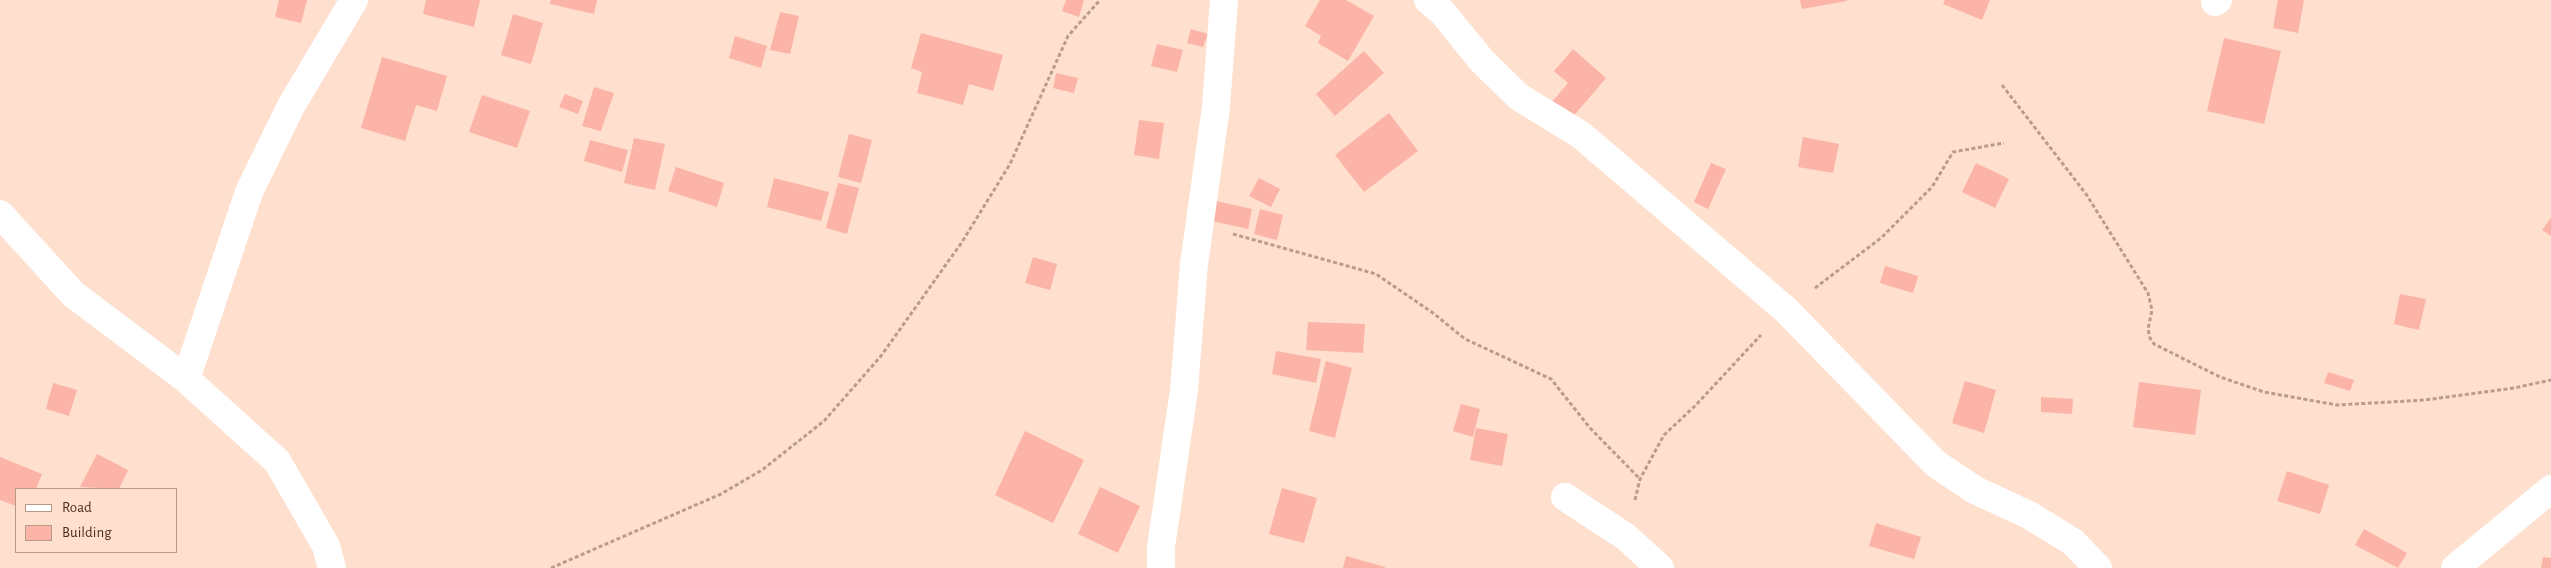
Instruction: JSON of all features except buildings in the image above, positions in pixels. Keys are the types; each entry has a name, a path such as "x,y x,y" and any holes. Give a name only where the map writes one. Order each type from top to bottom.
{"street":[{"path":"186,378 249,192 291,106 354,0"},
{"path":"1161,568 1161,548 1184,390 1199,225 1216,107 1224,0"},
{"path":"1428,0 1443,13 1482,61 1519,97 1581,135 1786,310 1936,464 1975,490 2029,515 2073,542 2098,568"},
{"path":"0,214 73,294 186,378 277,461 326,546 332,568"},
{"path":"2455,568 2551,490"},
{"path":"1565,497 1626,537 1660,568"}],"path":[{"path":"551,568 721,494 762,470 824,421 881,356 962,242 1010,164 1068,36 1100,0"},
{"path":"2002,85 2086,194 2148,293 2152,310 2148,329 2154,344 2220,378 2264,392 2337,405 2425,400 2514,388 2551,380"},
{"path":"1626,537 1640,479 1664,435 1695,406 1750,345 1786,310 1882,238 1932,187 1953,152 2004,144"},
{"path":"1199,225 1376,274 1432,313 1465,339 1551,379 1590,428 1640,479"}]}
